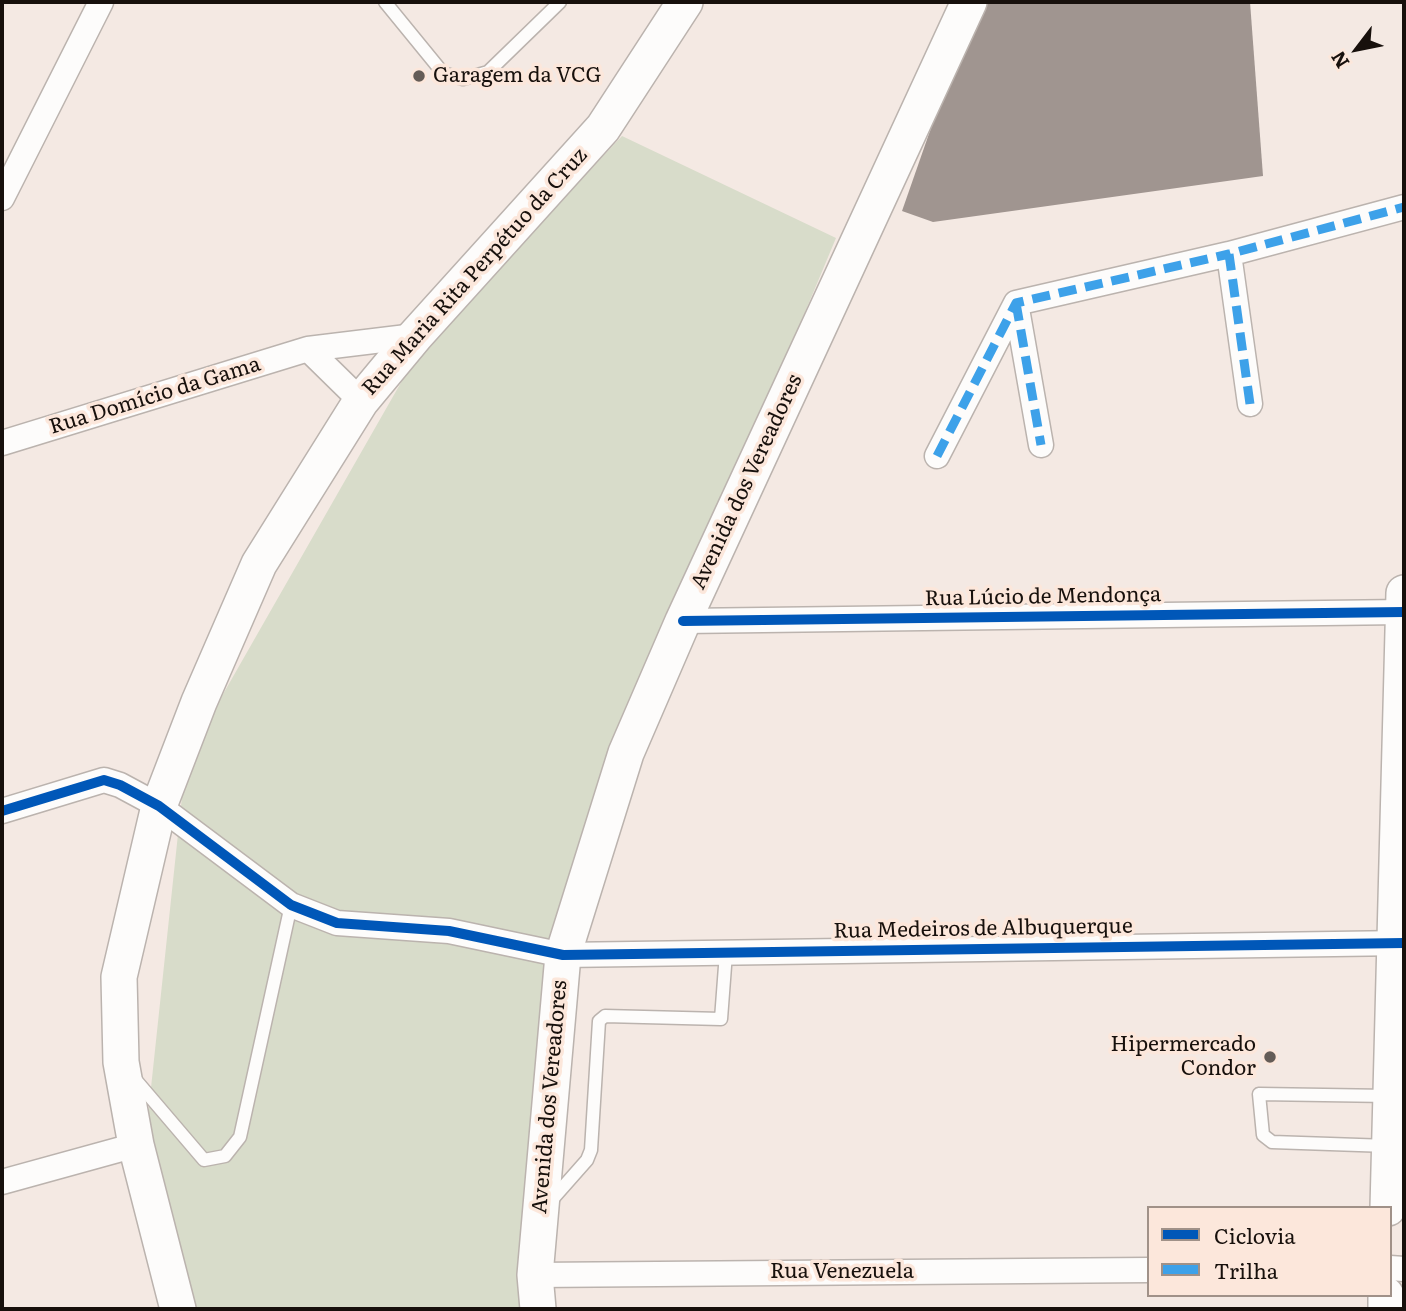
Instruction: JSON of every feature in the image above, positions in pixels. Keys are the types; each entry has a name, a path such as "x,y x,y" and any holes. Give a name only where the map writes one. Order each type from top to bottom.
{"main road":[{"name":"Rua Maria Rita Perpétuo da Cruz","path":"178,1309 136,1145 121,1062 119,977 159,806 198,702 259,564 361,401 415,336 603,128 685,2"},
{"name":"Avenida dos Vereadores","path":"538,1309 535,1275 563,955 626,753 683,621 969,2"},
{"path":"1388,1206 1390,1097 1399,943 1404,606"}],"street":[{"path":"2,198 101,2"},
{"path":"937,456 1016,303 1229,254 1404,207"},
{"path":"1229,254 1250,404"},
{"path":"1016,303 1041,445"},
{"name":"Rua Domício da Gama","path":"2,443 308,349 415,336"},
{"path":"308,349 361,401"},
{"name":"Rua Lúcio de Mendonça","path":"683,621 1404,606"},
{"name":"Rua Medeiros de Albuquerque","path":"2,811 104,780 120,785 159,806 291,905 337,923 449,931 563,955 1399,943"},
{"path":"2,1182 136,1145"},
{"name":"Rua Venezuela","path":"535,1275 1147,1270"}],"lane":[{"path":"385,2 443,73 463,79 488,72 560,2"},
{"path":"121,1062 204,1160 225,1156 240,1137 291,905"},
{"path":"540,1213 587,1160 591,1150 599,1021 605,1016 721,1019 726,953"},
{"path":"1389,1146 1272,1142 1264,1135 1259,1094 1390,1097"}],"green space":[{"path":"622,136 836,238 676,621 551,945 533,1309 187,1309 145,1144 186,759 419,351"}],"building":[{"path":"975,2 1250,2 1263,176 933,222 902,211"}],"marked path":[{"path":"1250,404 1229,254 1404,207"},
{"path":"937,456 1016,303 1229,254"},
{"path":"1016,303 1041,445"}],"cycle path":[{"path":"683,621 1404,612"},
{"path":"2,811 104,780 120,785 159,806 291,905 337,923 449,931 563,955 1404,943"}],"place":[{"name":"Garagem da VCG","path":"419,76"},
{"name":"Hipermercado Condor","path":"1270,1057"}]}
